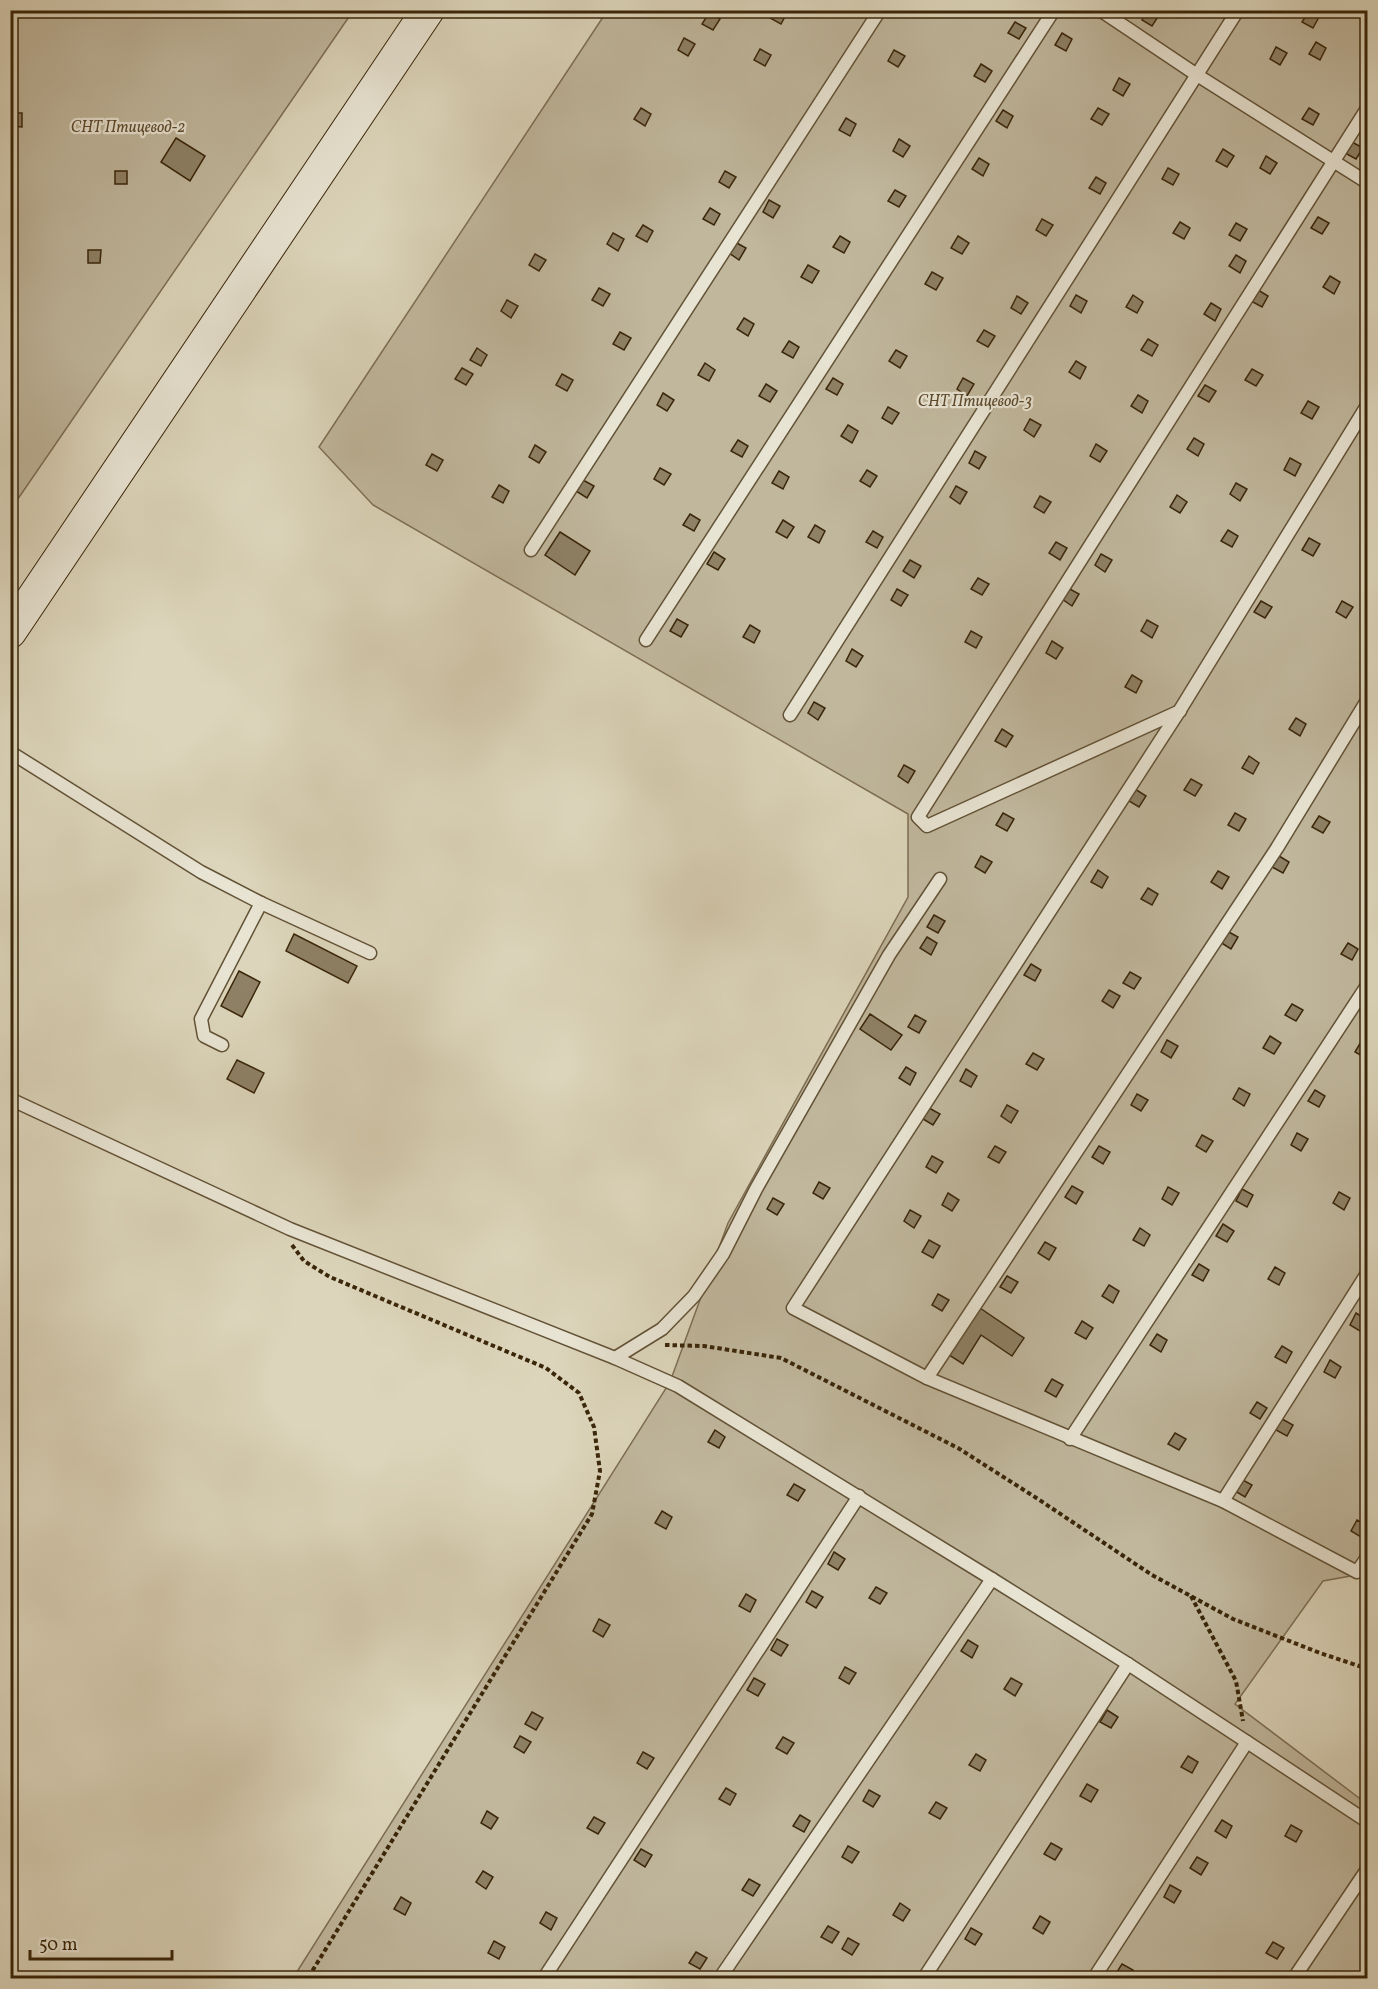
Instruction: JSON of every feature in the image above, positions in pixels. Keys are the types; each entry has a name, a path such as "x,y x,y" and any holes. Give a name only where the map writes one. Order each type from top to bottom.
{"main road":[{"path":"10,632 428,10"}],"lane":[{"path":"531,550 880,10"},
{"path":"646,640 1054,10"},
{"path":"1100,10 1197,75 1368,183"},
{"path":"790,715 1239,10"},
{"path":"1180,710 927,826 918,817 1368,107"},
{"path":"1368,404 1180,710 793,1308 927,1378 1223,1501 1357,1572 1368,1556"},
{"path":"927,1378 1277,848 1368,699"},
{"path":"10,752 201,872 261,903 370,953"},
{"path":"615,1358 662,1329 694,1296 723,1254 756,1189 889,955 940,879"},
{"path":"222,1045 204,1036 201,1019 261,903"},
{"path":"1070,1438 1368,984"},
{"path":"10,1099 290,1229 615,1358 678,1386 1128,1664 1368,1822"},
{"path":"1223,1501 1368,1272"},
{"path":"544,1978 860,1497"},
{"path":"720,1978 992,1579"},
{"path":"924,1978 1128,1664"},
{"path":"1094,1978 1246,1742"},
{"path":"1294,1978 1368,1868"}],"path":[{"path":"290,1229 292,1248 304,1261 330,1276 546,1368 555,1374 579,1393 594,1426 600,1471 592,1514 308,1978"},
{"path":"655,1347 704,1346 781,1358 958,1448 1152,1575 1233,1618 1320,1653 1368,1669"},
{"path":"1191,1595 1236,1681 1246,1742"}],"green space":[{"name":"СНТ Птицевод-2","path":"11,11 353,11 11,509"},
{"name":"СНТ Птицевод-3","path":"607,11 1367,11 1367,1573 1323,1581 1235,1704 1367,1804 1367,1978 293,1978 670,1382 728,1223 908,897 908,814 373,505 319,447"}],"building":[{"path":"774,10 784,10 787,13 781,24 770,18"},
{"path":"1147,10 1159,15 1152,26 1142,20"},
{"path":"1309,11 1319,17 1313,28 1302,22"},
{"path":"709,13 720,19 713,30 702,24"},
{"path":"1015,22 1026,28 1019,39 1008,33"},
{"path":"1062,33 1072,39 1066,51 1055,45"},
{"path":"684,38 695,44 688,56 678,50"},
{"path":"1316,42 1326,48 1320,60 1309,54"},
{"path":"1276,47 1287,53 1280,65 1270,59"},
{"path":"760,49 771,55 765,66 754,60"},
{"path":"894,50 905,56 898,67 888,61"},
{"path":"981,64 992,71 985,82 974,76"},
{"path":"1119,78 1130,84 1123,96 1113,90"},
{"path":"641,108 651,114 645,126 634,119"},
{"path":"1098,108 1109,114 1102,125 1091,119"},
{"path":"1309,108 1319,114 1313,125 1302,119"},
{"path":"1003,110 1013,116 1007,128 996,121"},
{"path":"10,113 22,113 22,127 10,126"},
{"path":"846,118 856,124 850,136 839,130"},
{"path":"176,138 205,156 190,181 161,162"},
{"path":"899,139 910,146 903,157 893,151"},
{"path":"1352,142 1363,148 1356,159 1345,153"},
{"path":"1223,149 1234,156 1227,167 1216,161"},
{"path":"1266,156 1277,163 1270,174 1260,168"},
{"path":"979,158 989,164 983,176 972,169"},
{"path":"1168,168 1179,174 1173,185 1162,179"},
{"path":"115,171 127,171 127,184 115,184"},
{"path":"725,171 736,177 729,188 719,182"},
{"path":"1096,177 1106,183 1100,194 1089,188"},
{"path":"895,190 906,196 899,207 888,201"},
{"path":"769,200 780,206 773,218 763,212"},
{"path":"710,208 720,214 714,225 703,219"},
{"path":"1318,217 1329,223 1322,234 1311,228"},
{"path":"1042,219 1053,225 1046,236 1036,230"},
{"path":"1180,222 1190,228 1184,239 1173,233"},
{"path":"1236,223 1247,229 1240,241 1229,235"},
{"path":"643,225 653,231 647,242 636,236"},
{"path":"613,233 624,239 618,251 607,244"},
{"path":"840,236 850,242 844,253 833,247"},
{"path":"958,236 969,243 962,254 951,248"},
{"path":"735,242 746,248 739,260 729,253"},
{"path":"88,250 101,250 100,263 88,263"},
{"path":"535,254 546,260 539,271 529,265"},
{"path":"1236,255 1246,261 1240,273 1229,266"},
{"path":"808,265 819,271 812,283 801,277"},
{"path":"932,272 943,278 936,290 925,284"},
{"path":"1330,276 1340,282 1334,294 1323,287"},
{"path":"599,288 610,294 603,306 592,300"},
{"path":"1258,290 1268,296 1262,307 1251,301"},
{"path":"1076,295 1087,301 1081,313 1070,306"},
{"path":"1133,295 1143,302 1137,313 1126,307"},
{"path":"1017,296 1028,303 1021,314 1011,308"},
{"path":"507,300 518,306 511,318 501,311"},
{"path":"1211,303 1221,309 1215,321 1204,314"},
{"path":"744,318 754,324 748,336 737,329"},
{"path":"984,330 995,336 988,347 977,341"},
{"path":"620,332 631,338 624,350 613,344"},
{"path":"1148,339 1158,345 1152,356 1141,350"},
{"path":"789,341 799,347 793,358 782,352"},
{"path":"477,348 487,355 481,366 470,360"},
{"path":"896,350 907,356 900,368 889,361"},
{"path":"1076,361 1086,367 1080,379 1069,372"},
{"path":"705,363 715,370 709,381 698,375"},
{"path":"462,368 473,374 466,385 455,379"},
{"path":"1252,369 1263,375 1256,386 1245,380"},
{"path":"562,374 573,380 567,391 556,385"},
{"path":"833,378 843,384 837,395 826,389"},
{"path":"963,378 974,384 967,396 957,389"},
{"path":"766,384 777,391 770,402 759,396"},
{"path":"1205,385 1216,391 1209,402 1198,396"},
{"path":"663,393 674,400 667,411 657,405"},
{"path":"1138,395 1148,401 1142,413 1131,406"},
{"path":"1308,401 1319,407 1312,419 1301,413"},
{"path":"888,407 899,413 892,424 882,418"},
{"path":"1030,419 1041,425 1034,437 1024,430"},
{"path":"848,425 858,431 852,443 841,436"},
{"path":"1194,438 1204,444 1198,456 1187,449"},
{"path":"738,440 748,446 742,457 731,451"},
{"path":"1096,444 1107,451 1100,462 1090,456"},
{"path":"535,445 546,452 539,463 529,457"},
{"path":"975,451 986,457 979,469 969,463"},
{"path":"432,454 443,460 437,471 426,465"},
{"path":"1290,458 1301,464 1295,476 1284,470"},
{"path":"660,468 671,474 664,485 654,479"},
{"path":"867,470 877,476 870,487 860,481"},
{"path":"779,471 789,477 783,489 772,483"},
{"path":"583,480 594,486 587,498 576,491"},
{"path":"1236,483 1247,489 1240,501 1230,494"},
{"path":"499,485 509,491 503,503 492,497"},
{"path":"956,486 967,492 960,504 950,497"},
{"path":"1177,495 1187,502 1180,513 1170,507"},
{"path":"1040,496 1051,502 1044,513 1034,507"},
{"path":"690,514 700,520 694,531 683,525"},
{"path":"783,520 794,527 787,538 776,532"},
{"path":"815,525 825,531 819,543 808,537"},
{"path":"1228,530 1238,536 1232,547 1221,541"},
{"path":"873,531 883,537 877,548 866,542"},
{"path":"560,532 590,551 575,575 545,555"},
{"path":"1309,538 1320,544 1313,556 1302,550"},
{"path":"1056,542 1067,548 1060,560 1049,553"},
{"path":"714,552 725,559 718,570 707,564"},
{"path":"1101,554 1112,560 1105,572 1095,565"},
{"path":"910,560 921,566 914,578 903,571"},
{"path":"978,578 989,584 982,595 971,589"},
{"path":"1068,588 1079,594 1072,606 1062,599"},
{"path":"897,589 908,595 901,606 891,600"},
{"path":"1261,601 1272,607 1265,618 1254,612"},
{"path":"1342,601 1353,607 1346,618 1336,612"},
{"path":"677,619 688,625 681,637 670,631"},
{"path":"1147,620 1158,626 1152,638 1141,631"},
{"path":"750,625 760,631 754,643 743,637"},
{"path":"971,631 982,637 976,648 965,642"},
{"path":"1052,641 1063,648 1056,659 1046,653"},
{"path":"852,649 863,656 856,667 846,661"},
{"path":"1132,675 1142,681 1136,693 1125,687"},
{"path":"814,702 825,708 818,720 808,713"},
{"path":"1296,718 1306,724 1300,736 1289,729"},
{"path":"1002,729 1013,736 1006,747 995,741"},
{"path":"1249,756 1259,763 1253,774 1242,768"},
{"path":"904,765 915,771 908,783 898,776"},
{"path":"1191,779 1202,785 1195,796 1184,790"},
{"path":"1135,789 1146,796 1139,807 1129,801"},
{"path":"1003,813 1014,819 1007,831 996,825"},
{"path":"1235,813 1246,819 1239,831 1228,825"},
{"path":"1319,816 1330,822 1323,833 1312,827"},
{"path":"981,856 992,862 985,873 975,867"},
{"path":"1279,856 1289,862 1283,873 1272,867"},
{"path":"1098,870 1108,877 1102,888 1091,882"},
{"path":"1218,871 1229,877 1222,889 1211,882"},
{"path":"1148,888 1158,894 1152,905 1141,899"},
{"path":"934,915 945,921 938,933 927,927"},
{"path":"1227,931 1238,937 1231,949 1220,942"},
{"path":"294,934 357,966 348,983 286,951"},
{"path":"927,937 937,943 931,955 920,948"},
{"path":"1348,943 1358,949 1352,960 1341,954"},
{"path":"1031,964 1041,970 1035,981 1024,975"},
{"path":"239,971 260,982 242,1017 221,1006"},
{"path":"1130,972 1141,978 1134,989 1123,983"},
{"path":"1109,990 1120,996 1113,1008 1102,1001"},
{"path":"1292,1004 1303,1010 1296,1021 1285,1015"},
{"path":"870,1014 902,1035 891,1050 860,1029"},
{"path":"915,1015 926,1021 919,1033 908,1027"},
{"path":"1270,1036 1281,1043 1274,1054 1263,1048"},
{"path":"1167,1040 1178,1046 1171,1058 1161,1052"},
{"path":"1362,1040 1368,1044 1366,1058 1355,1052"},
{"path":"1033,1053 1044,1059 1037,1070 1026,1064"},
{"path":"237,1060 264,1073 254,1093 227,1079"},
{"path":"906,1067 916,1073 910,1085 899,1078"},
{"path":"966,1069 977,1076 971,1087 960,1081"},
{"path":"1239,1088 1250,1094 1244,1106 1233,1099"},
{"path":"1315,1090 1325,1096 1319,1107 1308,1101"},
{"path":"1137,1094 1148,1100 1141,1111 1131,1105"},
{"path":"1007,1105 1018,1111 1011,1123 1001,1116"},
{"path":"929,1108 940,1114 933,1125 923,1119"},
{"path":"1297,1133 1308,1139 1301,1151 1291,1145"},
{"path":"1202,1135 1213,1141 1206,1152 1196,1146"},
{"path":"995,1146 1006,1152 999,1163 988,1157"},
{"path":"1099,1146 1110,1152 1103,1164 1092,1157"},
{"path":"932,1156 943,1162 936,1173 926,1167"},
{"path":"819,1182 830,1188 823,1199 813,1193"},
{"path":"1072,1186 1083,1192 1076,1204 1065,1197"},
{"path":"1168,1187 1179,1193 1172,1205 1162,1199"},
{"path":"1242,1189 1253,1195 1247,1207 1236,1201"},
{"path":"1339,1192 1350,1198 1344,1210 1333,1203"},
{"path":"948,1193 959,1200 952,1211 942,1205"},
{"path":"773,1198 784,1204 777,1215 767,1209"},
{"path":"910,1210 921,1216 914,1228 904,1221"},
{"path":"1223,1224 1234,1231 1227,1242 1216,1236"},
{"path":"1140,1228 1150,1235 1144,1246 1133,1240"},
{"path":"929,1240 940,1246 933,1258 922,1252"},
{"path":"1045,1242 1056,1248 1049,1260 1038,1253"},
{"path":"1199,1264 1209,1270 1203,1281 1192,1275"},
{"path":"1275,1267 1285,1273 1279,1285 1268,1279"},
{"path":"1007,1276 1018,1282 1011,1293 1000,1287"},
{"path":"1109,1285 1119,1291 1113,1303 1102,1296"},
{"path":"938,1294 949,1300 942,1311 932,1305"},
{"path":"977,1306 1024,1338 1012,1356 981,1335 963,1364 946,1353"},
{"path":"1356,1313 1367,1320 1360,1331 1350,1325"},
{"path":"1082,1321 1093,1328 1086,1339 1075,1333"},
{"path":"1157,1334 1167,1340 1161,1352 1150,1345"},
{"path":"1282,1346 1292,1352 1286,1363 1275,1357"},
{"path":"1330,1360 1341,1367 1335,1378 1324,1372"},
{"path":"1052,1379 1063,1385 1056,1397 1045,1391"},
{"path":"1257,1402 1267,1408 1260,1419 1250,1413"},
{"path":"1282,1419 1293,1425 1287,1436 1276,1430"},
{"path":"715,1430 725,1437 719,1448 708,1442"},
{"path":"1175,1433 1186,1439 1179,1450 1168,1444"},
{"path":"1241,1479 1252,1485 1245,1497 1235,1491"},
{"path":"794,1484 805,1490 798,1501 787,1495"},
{"path":"662,1511 672,1517 666,1529 655,1523"},
{"path":"1357,1520 1368,1526 1361,1537 1351,1531"},
{"path":"834,1552 845,1559 838,1570 828,1564"},
{"path":"876,1587 887,1593 880,1604 869,1598"},
{"path":"812,1591 823,1597 816,1608 806,1602"},
{"path":"746,1594 756,1600 750,1612 739,1606"},
{"path":"599,1619 610,1625 603,1637 593,1631"},
{"path":"777,1639 788,1645 781,1656 771,1650"},
{"path":"968,1640 978,1646 972,1658 961,1651"},
{"path":"845,1667 856,1673 849,1684 839,1678"},
{"path":"754,1678 765,1684 758,1696 747,1690"},
{"path":"1011,1678 1022,1684 1015,1696 1004,1689"},
{"path":"1107,1710 1118,1717 1111,1728 1100,1722"},
{"path":"532,1712 543,1718 536,1730 525,1724"},
{"path":"520,1736 531,1742 524,1753 514,1747"},
{"path":"783,1737 794,1743 787,1754 776,1748"},
{"path":"643,1752 654,1758 647,1769 637,1763"},
{"path":"976,1754 986,1760 980,1771 969,1765"},
{"path":"1188,1756 1198,1762 1192,1773 1181,1767"},
{"path":"1087,1784 1098,1790 1091,1802 1080,1796"},
{"path":"726,1788 736,1794 730,1805 719,1799"},
{"path":"869,1790 880,1796 873,1807 863,1801"},
{"path":"936,1802 947,1808 940,1819 929,1813"},
{"path":"487,1811 498,1818 491,1829 481,1823"},
{"path":"800,1815 810,1821 804,1832 793,1826"},
{"path":"594,1817 605,1823 598,1834 587,1828"},
{"path":"1222,1820 1232,1826 1226,1838 1215,1831"},
{"path":"1291,1825 1302,1831 1296,1842 1285,1836"},
{"path":"1051,1843 1062,1849 1055,1860 1044,1854"},
{"path":"848,1846 859,1852 852,1863 842,1857"},
{"path":"641,1849 652,1855 645,1867 634,1860"},
{"path":"1197,1857 1208,1863 1201,1875 1190,1868"},
{"path":"483,1871 493,1877 486,1889 476,1882"},
{"path":"749,1879 760,1885 753,1896 742,1890"},
{"path":"1170,1885 1181,1891 1174,1903 1164,1897"},
{"path":"401,1897 411,1903 405,1915 394,1909"},
{"path":"900,1903 910,1910 903,1921 893,1915"},
{"path":"546,1912 557,1918 551,1930 540,1923"},
{"path":"1040,1916 1050,1922 1043,1934 1033,1928"},
{"path":"828,1926 839,1932 832,1943 821,1937"},
{"path":"971,1928 982,1934 975,1945 965,1939"},
{"path":"848,1938 859,1944 852,1955 842,1949"},
{"path":"494,1941 505,1947 499,1959 488,1953"},
{"path":"1273,1942 1284,1948 1277,1959 1266,1953"},
{"path":"696,1952 707,1958 700,1969 689,1963"},
{"path":"1122,1964 1133,1970 1128,1978 1115,1975"}]}
